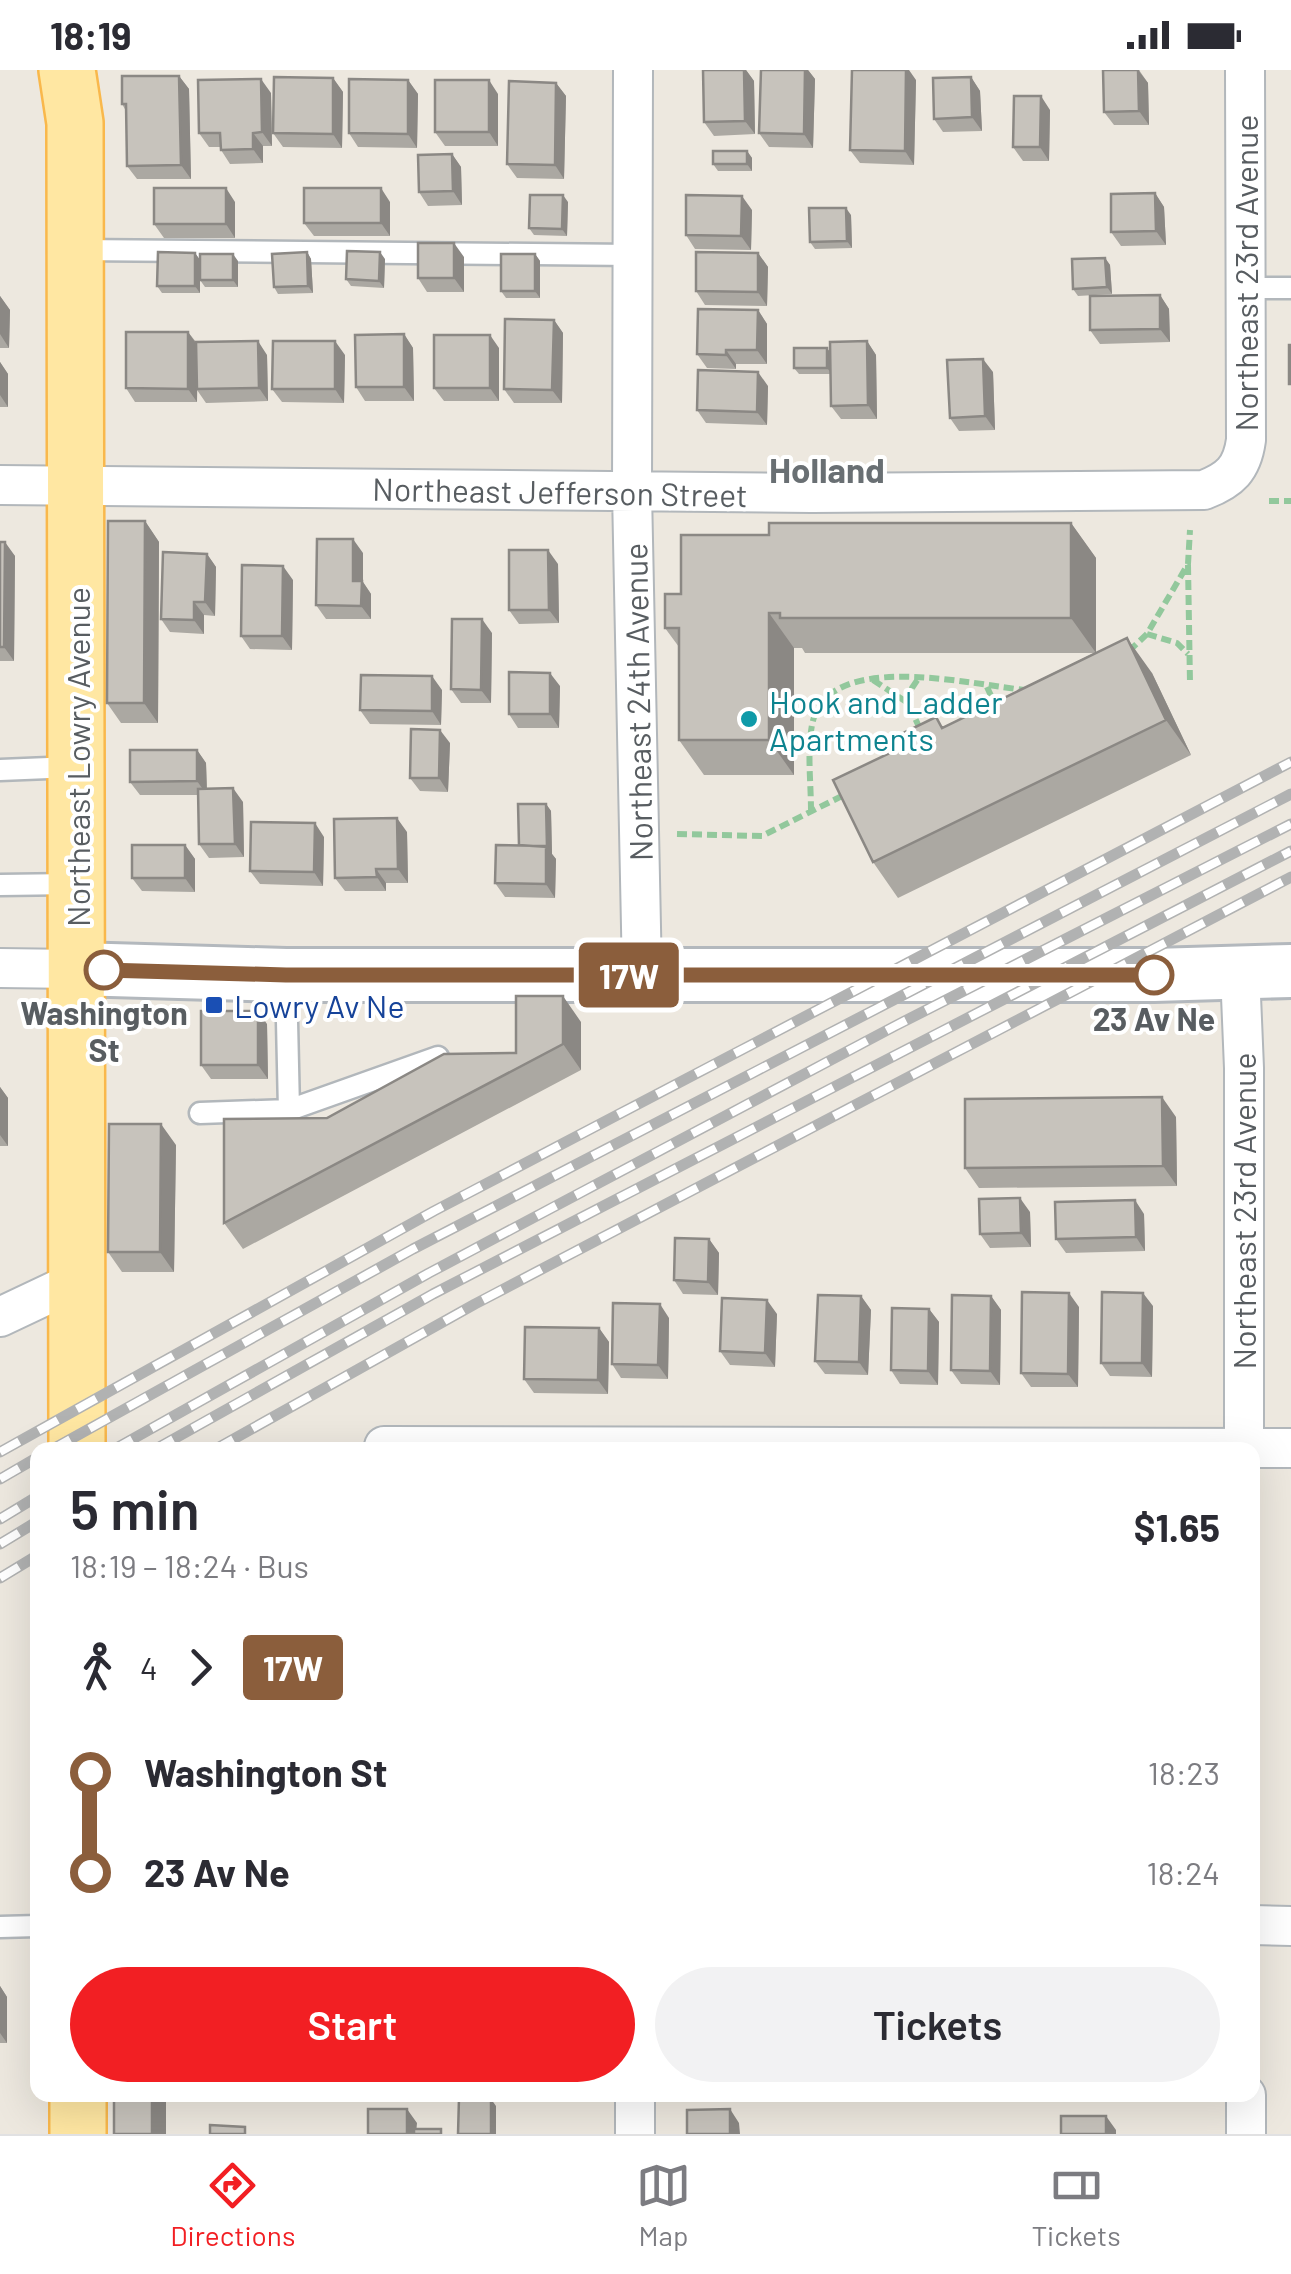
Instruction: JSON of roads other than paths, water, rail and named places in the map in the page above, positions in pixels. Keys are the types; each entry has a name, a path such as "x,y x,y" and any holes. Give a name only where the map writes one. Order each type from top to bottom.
{"main road":[{"name":"Northeast Lowry Avenue","path":"67,70 75,123 78,486 76,1442"},
{"name":"Northeast Lowry Avenue","path":"75,123 83,70"},
{"path":"78,2102 78,2134"}],"street":[{"name":"Northeast 24th Avenue","path":"633,70 632,492 642,975"},
{"name":"Northeast 23rd Avenue","path":"1235,473 1244,458 1246,440 1245,70"},
{"name":"Northeast Jefferson Street","path":"0,486 632,492 1204,490 1235,473"},
{"path":"0,968 286,975 1154,975 1291,971"},
{"name":"Northeast 23rd Avenue","path":"1240,972 1244,1068 1244,1442"},
{"path":"0,1317 74,1282"},
{"path":"1260,1449 1291,1448"},
{"path":"1260,1926 1291,1926"},
{"path":"635,2102 635,2134"},
{"path":"1246,2102 1246,2134"}],"lane":[{"path":"75,250 634,255"},
{"path":"1246,288 1291,288"},
{"path":"0,770 76,767"},
{"path":"0,884 76,884"},
{"path":"286,975 289,1110"},
{"path":"200,1113 289,1110 438,1057"},
{"path":"0,1926 30,1926"}],"railway":[{"path":"0,1452 434,1211 1291,762"},
{"path":"65,1442 413,1249 1291,794"},
{"path":"127,1442 429,1273 895,1026 1291,824"},
{"path":"168,1442 433,1294 1291,851"},
{"path":"228,1442 475,1304 1291,877"},
{"path":"0,1479 30,1462"},
{"path":"0,1519 30,1501"},
{"path":"0,1544 30,1526"},
{"path":"0,1578 30,1560"}],"place":[{"name":"Hook and Ladder Apartments","path":"749,719"},
{"name":"Washington St","path":"104,970"},
{"name":"23 Av Ne","path":"1154,975"},
{"name":"Lowry Av Ne","path":"214,1005"}],"district":[{"name":"Holland","path":"827,469"}]}
